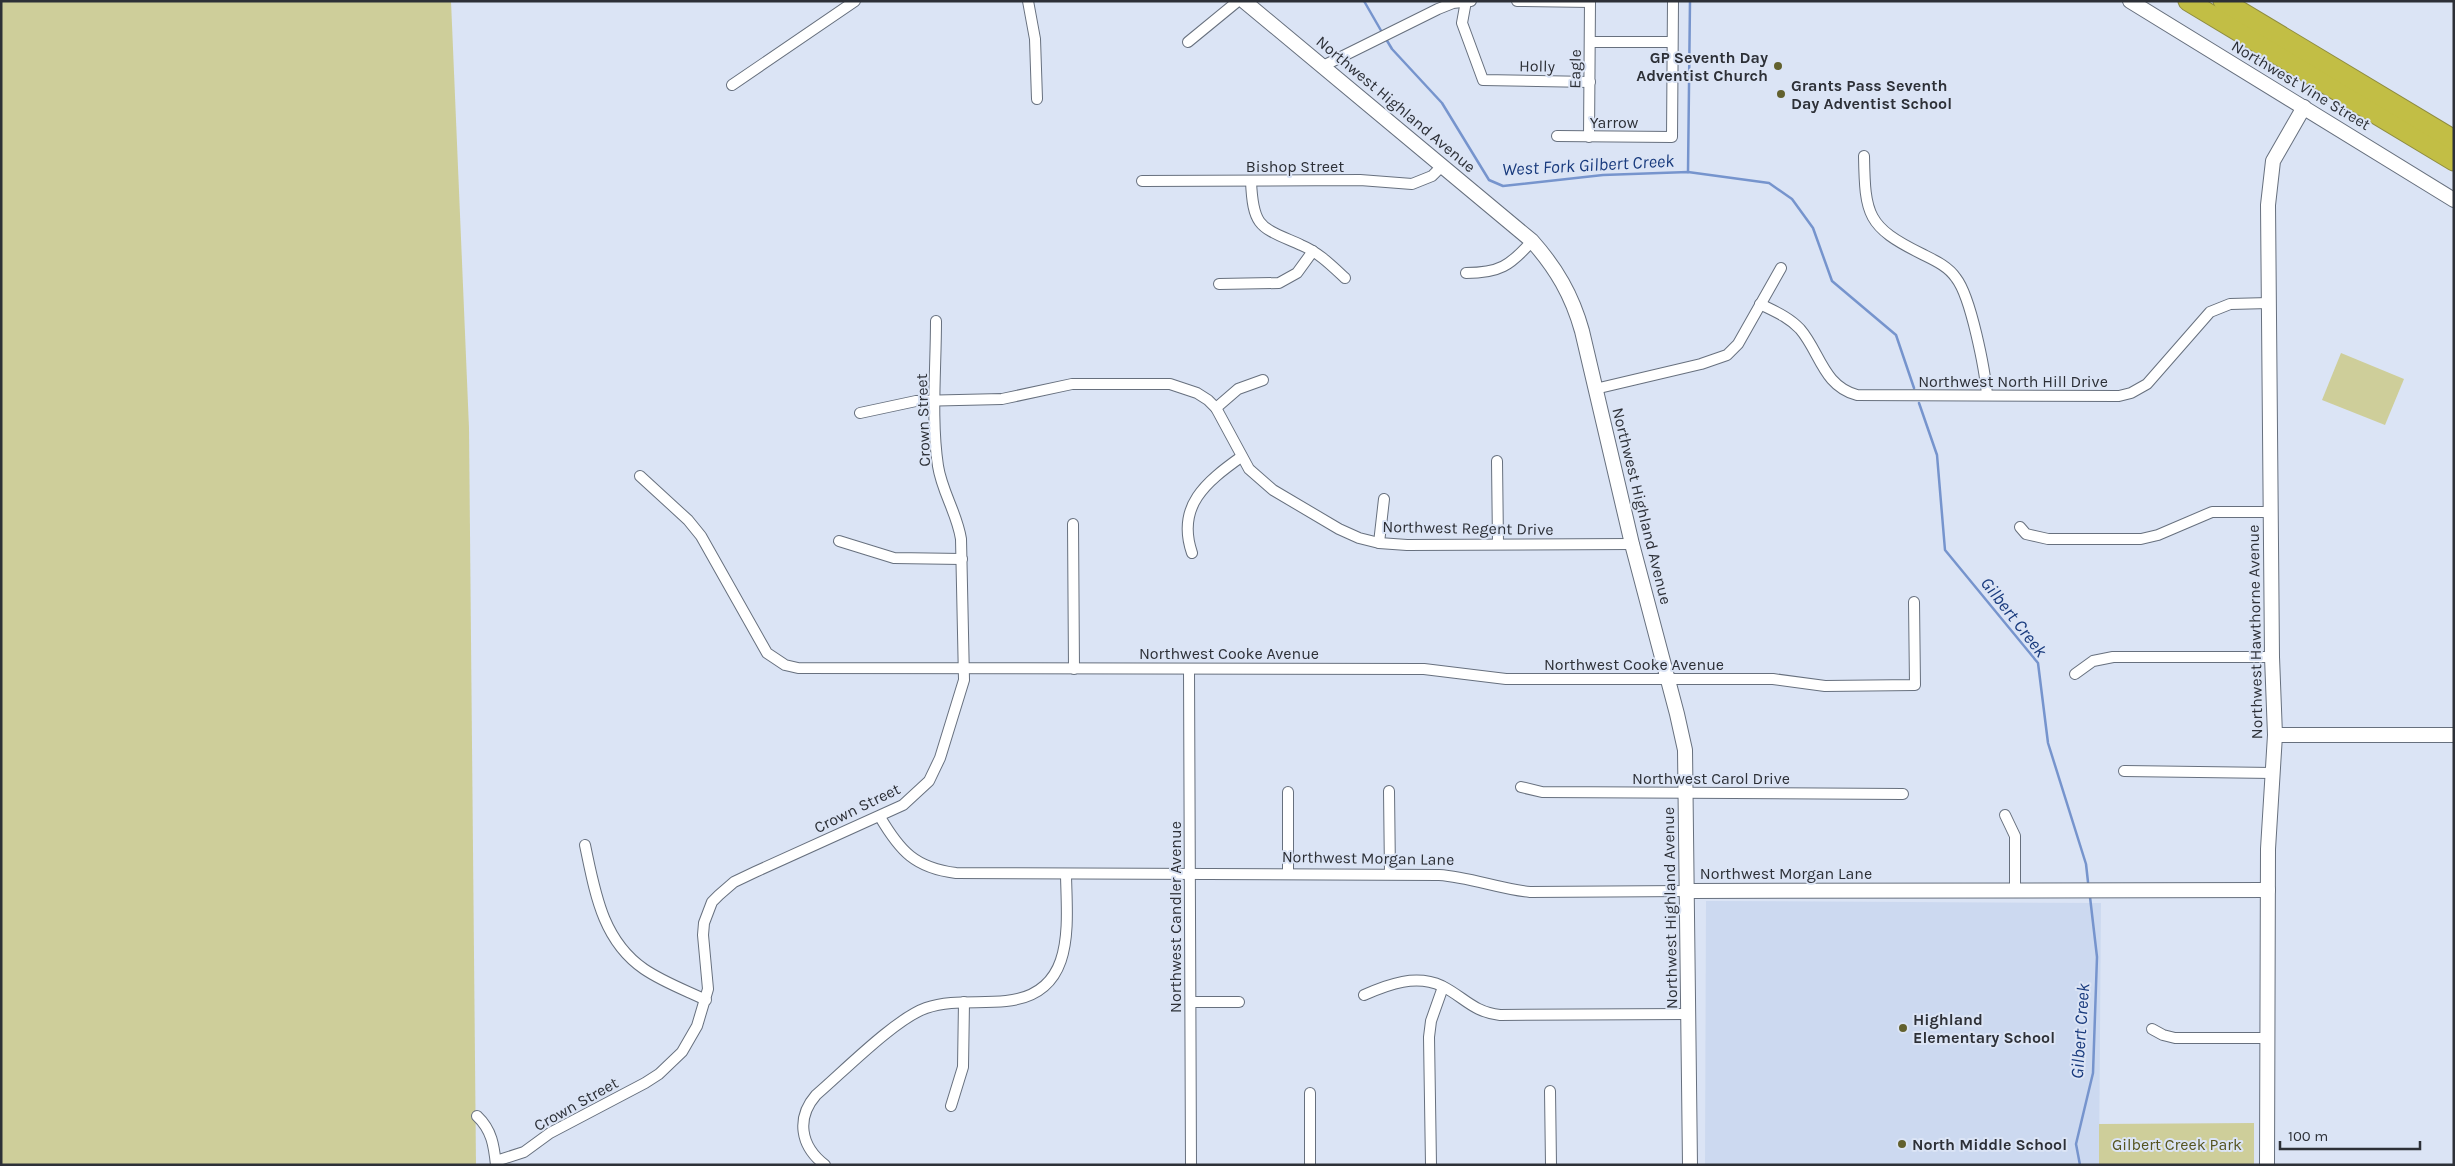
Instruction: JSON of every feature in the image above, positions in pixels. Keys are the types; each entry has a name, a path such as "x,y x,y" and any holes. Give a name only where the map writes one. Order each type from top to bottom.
{"highway":[{"path":"2188,1 2454,161"},
{"path":"2223,1 2454,140"}],"street":[{"path":"732,85 855,1"},
{"path":"1028,1 1035,39 1037,99"},
{"path":"1188,42 1238,1"},
{"name":"Northwest Highland Avenue","path":"1244,1 1532,241 1558,273 1572,301 1685,750 1690,1165"},
{"name":"Holly","path":"1466,1 1462,23 1483,80 1590,82"},
{"path":"1323,66 1453,3 1472,1"},
{"path":"1517,1 1590,2"},
{"path":"1590,42 1672,42 1673,1"},
{"name":"Northwest Vine Street","path":"2130,1 2454,200"},
{"name":"Eagle","path":"1589,137 1590,2"},
{"name":"Yarrow","path":"1557,136 1672,137 1672,42"},
{"name":"Northwest Hawthorne Avenue","path":"2267,1165 2268,818 2273,773 2274,735 2268,205 2273,161 2304,107"},
{"path":"1864,156 1867,205 1878,225 1897,242 1948,270 1962,287 1983,364 1987,395"},
{"name":"Bishop Street","path":"1142,181 1386,181 1412,184 1432,176 1442,166"},
{"path":"1252,181 1254,208 1262,224 1277,236 1313,251 1344,278"},
{"path":"1466,273 1486,273 1502,268 1510,264 1532,241"},
{"path":"1219,284 1279,283 1297,273 1313,251"},
{"path":"1595,389 1701,364 1727,355 1735,349 1781,268"},
{"name":"Northwest North Hill Drive","path":"1760,304 1795,324 1808,341 1829,378 1848,392 1871,396 2119,396 2131,393 2147,384 2210,312 2230,304 2269,303"},
{"name":"Crown Street","path":"496,1163 524,1152 550,1133 658,1074 682,1052 691,1038 706,1000 708,976 703,936 704,923 712,902 719,894 734,882 903,805 929,781 940,758 960,696 964,669 962,559 959,524 940,480 938,466 935,400 936,321"},
{"path":"1216,408 1238,389 1263,380"},
{"name":"Northwest Regent Drive","path":"860,413 877,411 902,404 935,400 1002,398 1072,384 1149,383 1185,388 1208,400 1216,408 1241,457 1260,480 1309,512 1346,532 1379,543 1407,545 1632,544"},
{"path":"1192,553 1188,522 1195,499 1210,480 1241,457"},
{"path":"1497,461 1498,544"},
{"name":"Northwest Cooke Avenue","path":"640,476 682,514 702,536 761,644 776,660 798,668 1424,669 1506,679 1773,679 1825,686 1915,686 1914,602"},
{"path":"1379,543 1384,499"},
{"path":"2020,527 2026,534 2048,539 2141,539 2212,512 2271,512"},
{"path":"1073,524 1074,668"},
{"path":"839,541 894,558 962,559"},
{"path":"2075,674 2093,661 2113,657 2272,656"},
{"name":"Northwest Candler Avenue","path":"1189,668 1191,1165"},
{"path":"2274,735 2454,735"},
{"path":"2124,771 2273,773"},
{"name":"Northwest Carol Drive","path":"1520,787 1542,792 1903,794"},
{"path":"1389,791 1390,874"},
{"path":"1288,792 1288,874"},
{"path":"2005,815 2015,836 2014,890"},
{"name":"Northwest Morgan Lane","path":"880,817 904,852 930,868 956,873 1066,875 1390,874 1458,877 1530,892 2268,890"},
{"path":"584,846 602,914 612,937 631,959 645,970 706,1000"},
{"path":"825,1165 809,1148 804,1138 804,1116 808,1104 816,1094 910,1015 943,1004 1006,1001 1021,998 1034,993 1054,974 1066,946 1066,875"},
{"path":"1364,995 1386,985 1404,981 1431,982 1443,987 1473,1008 1487,1014 1689,1014"},
{"path":"1431,1165 1431,1021 1443,987"},
{"path":"951,1106 964,1067 964,1002"},
{"path":"1191,1002 1239,1002"},
{"path":"2152,1029 2163,1035 2175,1038 2267,1038"},
{"path":"1550,1091 1551,1165"},
{"path":"1310,1093 1310,1165"},
{"path":"477,1116 483,1122 493,1140 496,1163"}],"shaded area":[{"name":"Highland Elementary School","path":"1706,901 2101,903 2099,1165 1705,1165"}],"green space":[{"path":"1,1 451,1 469,428 476,1165 1,1165"},
{"path":"2341,353 2404,379 2385,425 2322,400"},
{"name":"Gilbert Creek Park","path":"2254,1123 2254,1165 2099,1165 2099,1124"}],"waterway":[{"name":"West Fork Gilbert Creek","path":"1364,1 1383,34"},
{"path":"1688,172 1690,1"},
{"name":"West Fork Gilbert Creek","path":"1386,39 1392,49 1442,103 1489,180 1503,186 1603,175 1688,172 1769,183 1792,199 1813,228 1832,281 1896,335 1914,388"},
{"name":"Gilbert Creek","path":"1919,403 1937,455 1945,550 2038,663 2048,743 2086,864 2088,882"},
{"name":"Gilbert Creek","path":"2080,1165 2076,1144 2093,1073 2097,957 2090,897"}],"place":[{"name":"GP Seventh Day Adventist Church","path":"1778,66"},
{"name":"Grants Pass Seventh Day Adventist School","path":"1781,94"},
{"name":"Highland Elementary School","path":"1903,1028"},
{"name":"North Middle School","path":"1902,1144"}]}
